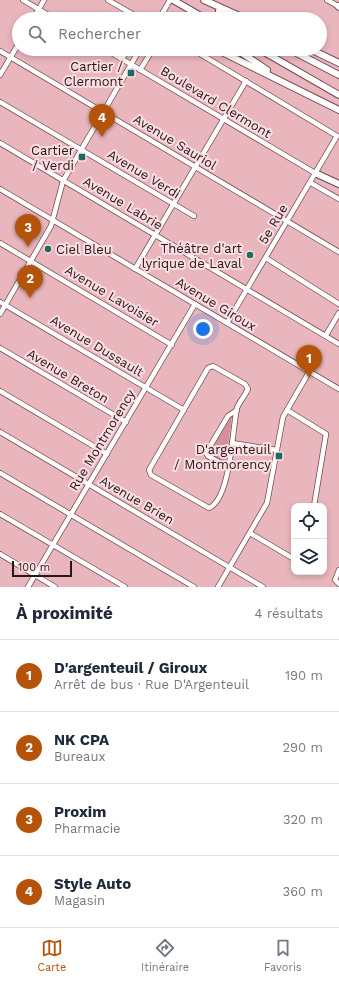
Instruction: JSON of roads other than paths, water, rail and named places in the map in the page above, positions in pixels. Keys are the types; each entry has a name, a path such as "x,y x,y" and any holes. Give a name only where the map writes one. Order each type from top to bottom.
{"highway":[{"path":"172,0 194,12"},
{"path":"200,0 221,12"},
{"path":"204,0 231,12"},
{"path":"327,55 339,59"},
{"path":"231,56 284,81 339,110"},
{"path":"246,56 284,81"},
{"path":"271,56 339,95"},
{"path":"302,56 339,75"},
{"path":"324,56 339,63"},
{"path":"315,173 339,184"}],"street":[{"path":"23,0 44,12"},
{"path":"37,12 44,0"},
{"path":"108,0 129,12"},
{"path":"164,12 172,0"},
{"path":"327,0 339,7"},
{"name":"Avenue Sauriol","path":"0,51 339,252"},
{"path":"0,75 12,54"},
{"name":"Boulevard Clermont","path":"117,56 315,173"},
{"path":"0,314 31,262 53,220 63,180 136,56"},
{"path":"140,70 149,56"},
{"path":"135,269 246,81 204,56"},
{"name":"5e Rue","path":"227,323 337,136 335,133 246,81"},
{"name":"Avenue Verdi","path":"0,102 194,216"},
{"name":"Avenue Labrie","path":"0,143 339,344"},
{"path":"311,182 339,199"},
{"name":"Avenue Giroux","path":"0,189 339,389"},
{"name":"Avenue Lavoisier","path":"0,243 172,344"},
{"path":"266,258 339,304"},
{"name":"Avenue Dussault","path":"0,302 184,410"},
{"name":"Rue Montmorency","path":"28,587 195,304"},
{"path":"326,335 339,313"},
{"name":"Avenue Breton","path":"0,348 126,422"},
{"path":"212,366 247,386 247,390 237,410 228,467 223,488 210,508 150,474 150,468 208,368 212,366"},
{"path":"218,587 268,501 283,417 309,372"},
{"path":"0,391 107,454"},
{"path":"228,467 206,454 229,415 237,410"},
{"path":"287,410 326,434 314,503"},
{"name":"Avenue Brien","path":"0,432 263,587"},
{"path":"232,443 277,450"},
{"path":"0,473 194,587"},
{"path":"0,514 125,587"},
{"path":"250,533 291,557"},
{"path":"0,554 55,587"},
{"path":"339,570 335,580 339,584"}],"place":[{"name":"Cartier / Clermont","path":"131,73"},
{"name":"Style Auto","path":"102,137"},
{"name":"Cartier / Verdi","path":"82,157"},
{"name":"Proxim","path":"28,247"},
{"name":"Ciel Bleu","path":"48,249"},
{"name":"Théâtre d'art lyrique de Laval","path":"250,255"},
{"name":"NK CPA","path":"30,298"},
{"name":"D'argenteuil / Giroux","path":"309,378"},
{"name":"D'argenteuil / Montmorency","path":"279,456"}]}
